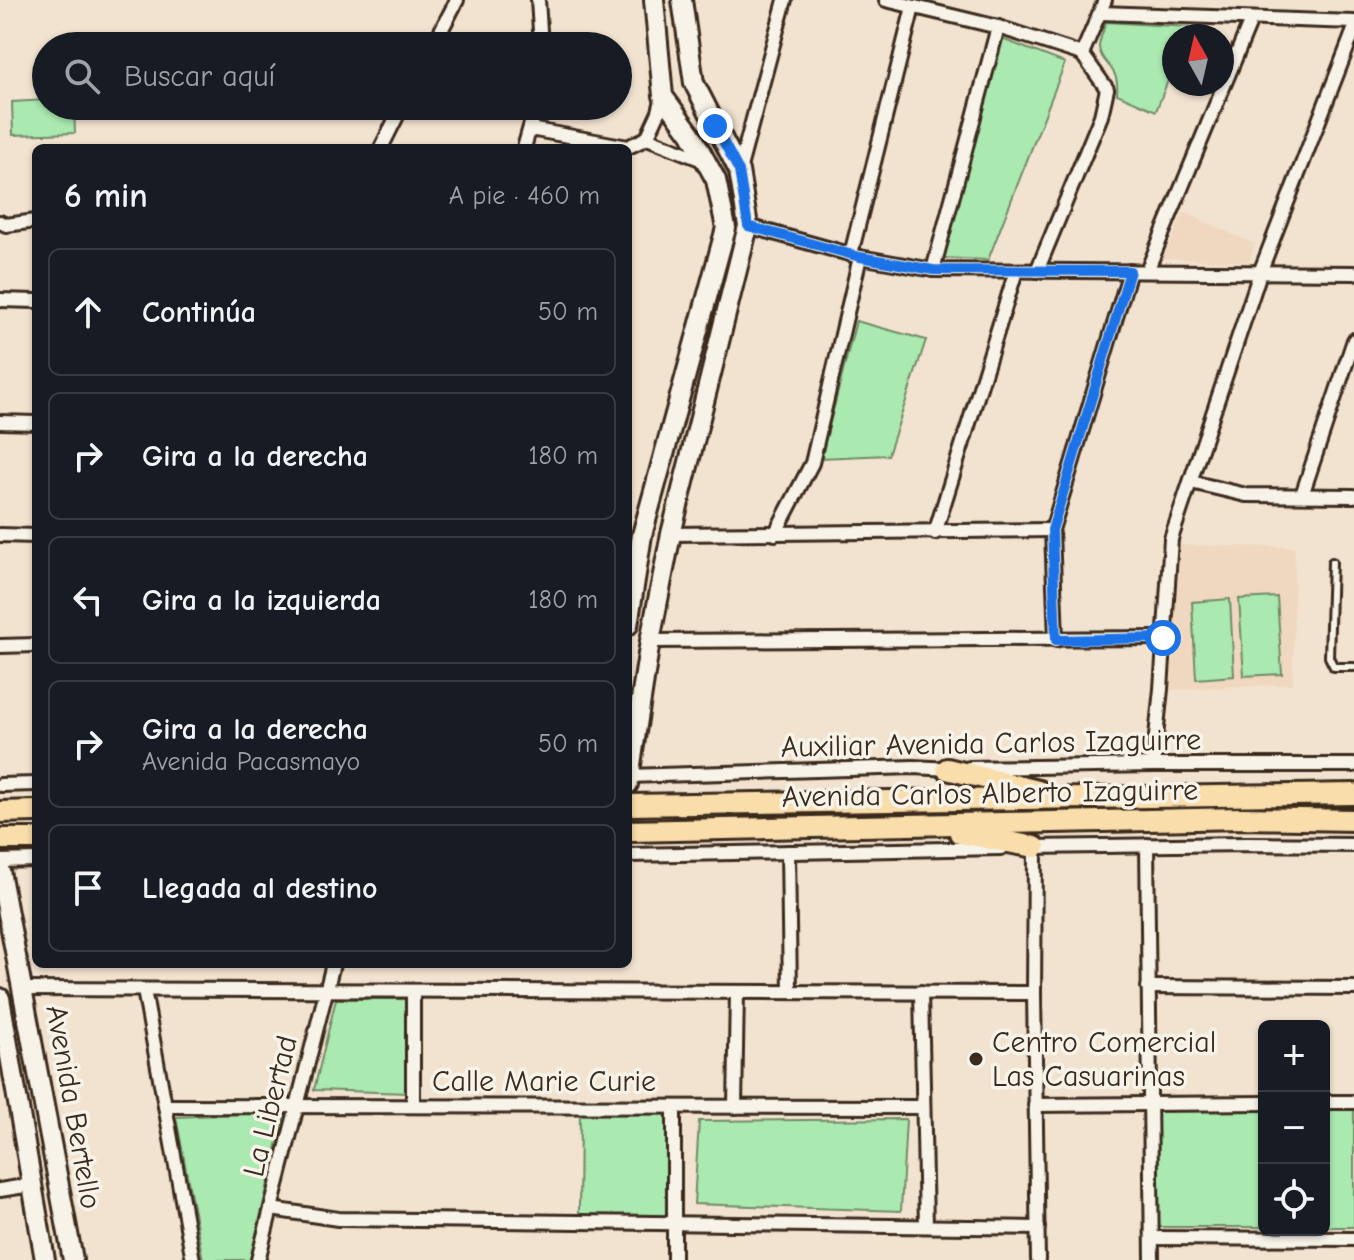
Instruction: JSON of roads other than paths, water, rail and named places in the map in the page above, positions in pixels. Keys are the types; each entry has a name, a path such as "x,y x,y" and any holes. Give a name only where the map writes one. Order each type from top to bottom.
{"main road":[{"path":"632,574 635,535 708,301 726,228 716,180 691,134 663,96 654,0"},
{"path":"632,751 671,534 748,226 739,171 694,83 682,0"},
{"path":"708,301 728,306"},
{"path":"947,769 1065,797"},
{"name":"Avenida Carlos Alberto Izaguirre","path":"632,805 1354,794"},
{"path":"1243,796 1243,818"},
{"path":"0,812 32,811"},
{"name":"Avenida Carlos Alberto Izaguirre","path":"632,831 1243,818 1354,820"},
{"path":"917,825 1035,847"},
{"path":"0,839 32,839"},
{"name":"Avenida Bertello","path":"0,871 73,1260"},
{"name":"Avenida Bertello","path":"0,998 45,1260"}],"street":[{"path":"440,32 457,0"},
{"path":"538,0 540,32"},
{"path":"739,171 785,0"},
{"path":"886,0 998,27 1082,54 1106,84 1108,93 1101,116 1037,271"},
{"path":"1082,54 1103,6 1251,20 1354,22"},
{"path":"775,534 812,463 913,7"},
{"path":"1147,271 1251,20"},
{"path":"933,270 998,27"},
{"path":"1153,765 1171,539 1261,270 1354,30"},
{"path":"632,146 647,138 663,96"},
{"path":"383,144 395,120"},
{"path":"525,144 532,120"},
{"path":"530,129 607,144"},
{"path":"647,138 705,161"},
{"path":"0,222 6,225 32,222"},
{"path":"748,226 856,255 933,270 1354,273"},
{"path":"935,533 1016,271"},
{"path":"1056,640 1052,530 1130,271"},
{"path":"0,300 32,301"},
{"path":"1302,495 1354,340"},
{"path":"0,422 32,423"},
{"path":"1191,482 1246,495 1354,496"},
{"path":"671,534 1052,530"},
{"path":"0,535 32,536"},
{"path":"650,641 1163,638"},
{"path":"0,646 32,645"},
{"name":"Auxiliar Avenida Carlos Izaguirre","path":"632,776 913,767 1354,765"},
{"path":"0,785 32,784"},
{"path":"1147,845 1152,1260"},
{"path":"632,855 1147,845 1354,845"},
{"path":"1035,847 1038,1260"},
{"path":"788,852 790,992"},
{"path":"0,861 32,860"},
{"name":"La Libertad","path":"258,1260 332,968"},
{"path":"1148,987 1354,988"},
{"path":"24,989 1034,993"},
{"path":"144,990 193,1260"},
{"path":"413,991 413,1106"},
{"path":"735,1107 737,992"},
{"path":"921,992 926,1226"},
{"path":"1330,1102 1354,1102"},
{"path":"1035,1105 1258,1103"},
{"name":"Calle Marie Curie","path":"165,1106 923,1107"},
{"path":"674,1107 674,1260"},
{"path":"0,1190 31,1185"},
{"path":"271,1209 338,1219 1038,1228"},
{"path":"1152,1238 1354,1239"}],"lane":[{"path":"1332,562 1329,657 1334,667 1354,667"}],"place":[{"name":"Centro Comercial Las Casuarinas","path":"976,1059"}]}
